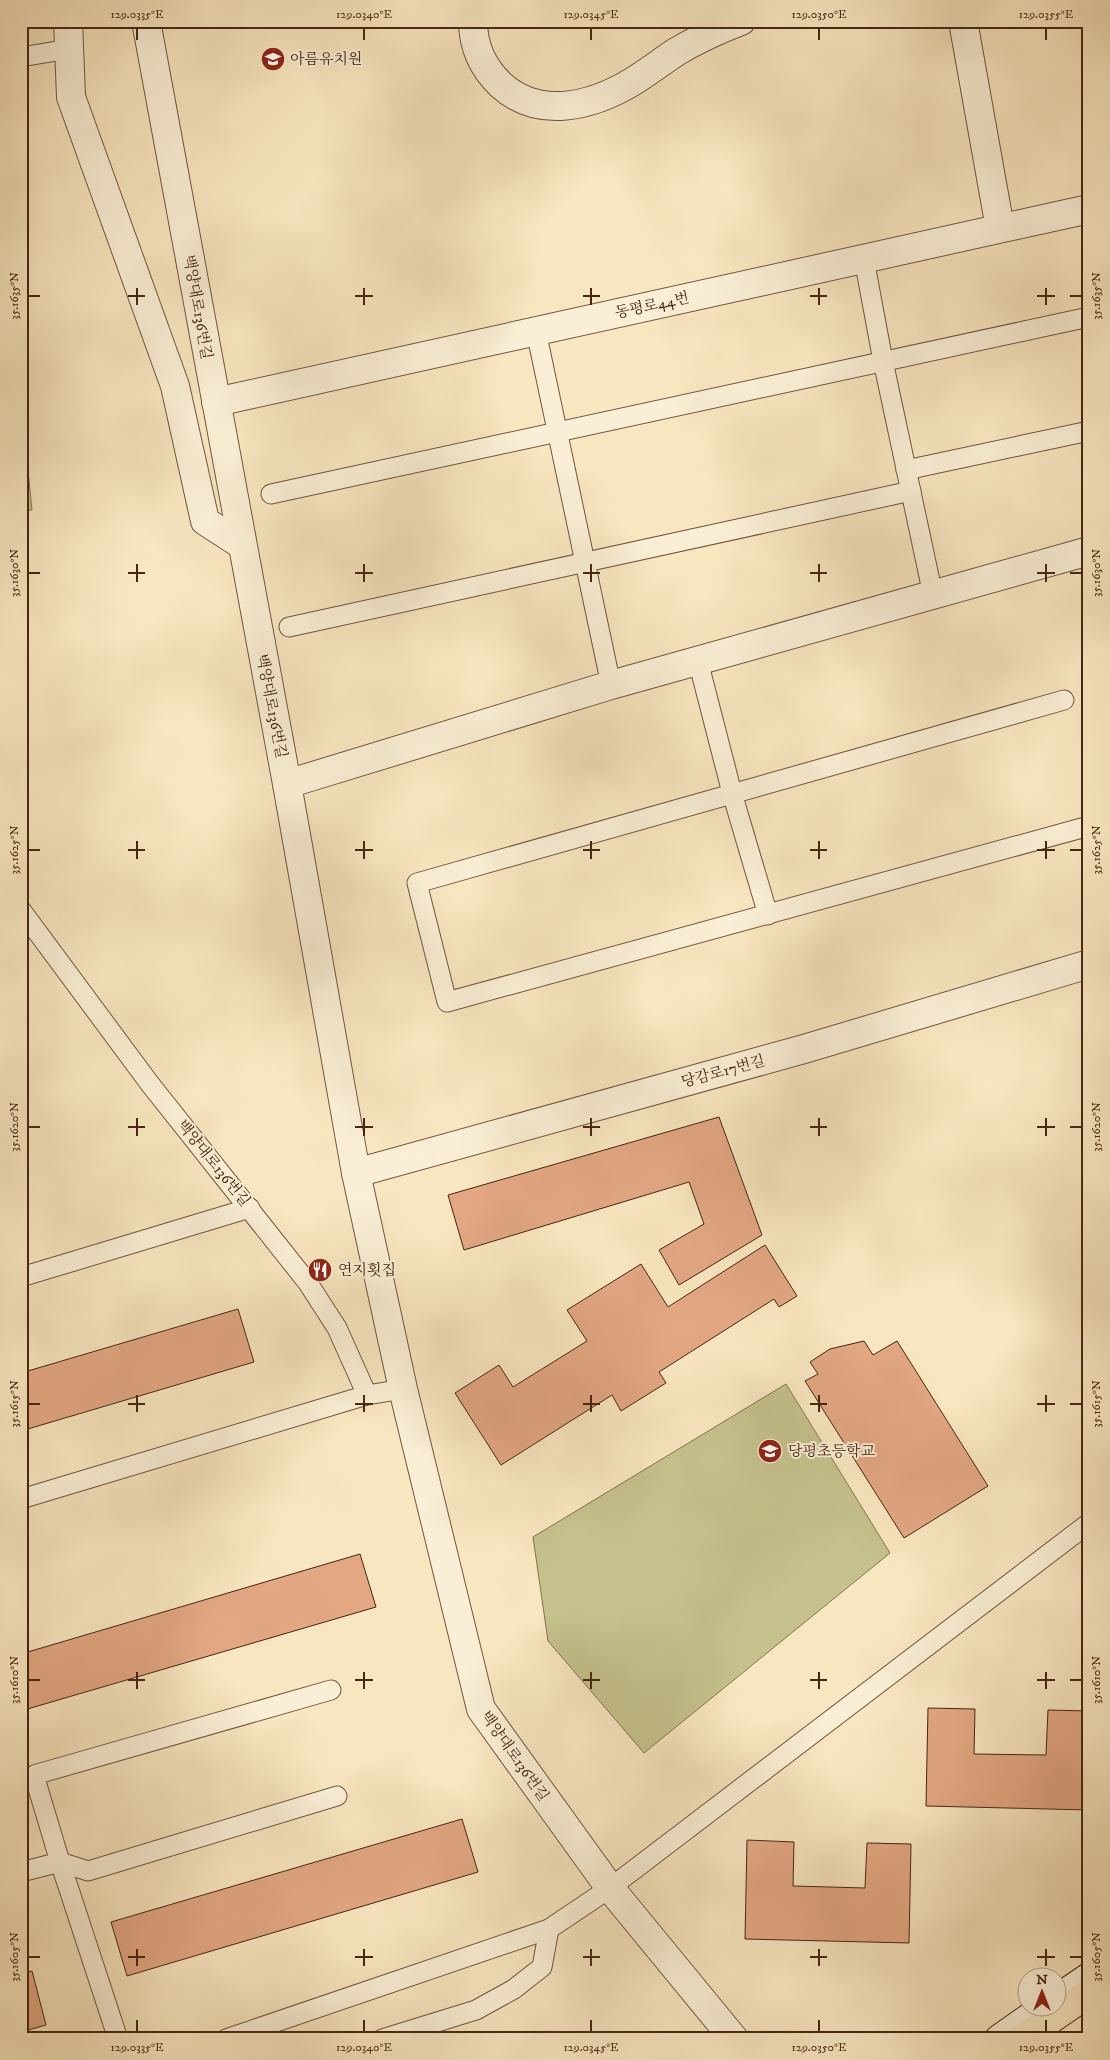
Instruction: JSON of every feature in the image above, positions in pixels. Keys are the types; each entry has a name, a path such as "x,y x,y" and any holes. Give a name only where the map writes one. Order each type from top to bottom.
{"highway":[{"path":"1022,2039 1089,1993"}],"street":[{"path":"68,21 71,97 175,386 205,520 242,545"},
{"name":"백양대로136번길","path":"146,21 287,784 356,1173 404,1389 481,1709 610,1888 734,2039"},
{"path":"473,21 476,48 489,74 511,94 554,108 591,101 631,83 678,51 741,21"},
{"path":"963,21 1000,228"},
{"name":"동평로44번","path":"216,402 1089,209"},
{"path":"287,784 611,685 1089,551"},
{"name":"당감로17번길","path":"356,1173 804,1049 1089,964"},
{"path":"1068,1991 1089,1977"},
{"path":"999,2039 1029,2018"}],"lane":[{"path":"21,57 69,49"},
{"path":"864,259 883,361 933,595"},
{"path":"271,494 1089,317"},
{"path":"536,331 611,685"},
{"path":"906,470 1089,431"},
{"path":"289,627 911,491"},
{"path":"698,661 732,794 768,915"},
{"path":"1064,700 417,883 447,1002 1089,826"},
{"name":"백양대로136번길","path":"21,910 150,1084 308,1283 337,1328 367,1395"},
{"path":"21,1277 250,1208"},
{"path":"21,1498 367,1395 404,1389"},
{"path":"226,2039 548,1929 610,1888 1089,1523"},
{"path":"118,2039 60,1862 34,1775 331,1690"},
{"path":"21,1872 60,1862 88,1871 337,1796"},
{"path":"382,2039 476,2010 514,1989 542,1967 548,1929"}],"shaded area":[{"path":"21,401 32,510 21,511"},
{"path":"786,1384 890,1553 644,1753 548,1641 533,1537"}],"building":[{"path":"719,1117 762,1235 679,1285 659,1250 704,1224 689,1182 464,1250 448,1195"},
{"path":"765,1245 797,1296 779,1307 774,1299 659,1372 666,1383 621,1411 612,1395 501,1465 455,1393 499,1365 513,1387 587,1341 567,1310 641,1264 668,1307"},
{"path":"238,1309 254,1362 21,1431 21,1373"},
{"path":"864,1341 873,1355 897,1341 988,1486 904,1538 805,1381 818,1374 810,1362 830,1349"},
{"path":"360,1554 376,1607 24,1710 21,1702 21,1654"},
{"path":"928,1708 975,1709 974,1754 1046,1755 1048,1710 1089,1711 1089,1810 926,1806"},
{"path":"462,1819 478,1872 127,1976 111,1922"},
{"path":"747,1840 794,1842 793,1886 865,1888 867,1843 911,1844 909,1943 745,1939"},
{"path":"32,1971 46,2025 21,2032 21,1974"}],"place":[{"name":"아름유치원","path":"273,59"},
{"name":"연지횟집","path":"320,1270"},
{"name":"당평초등학교","path":"770,1451"}]}
